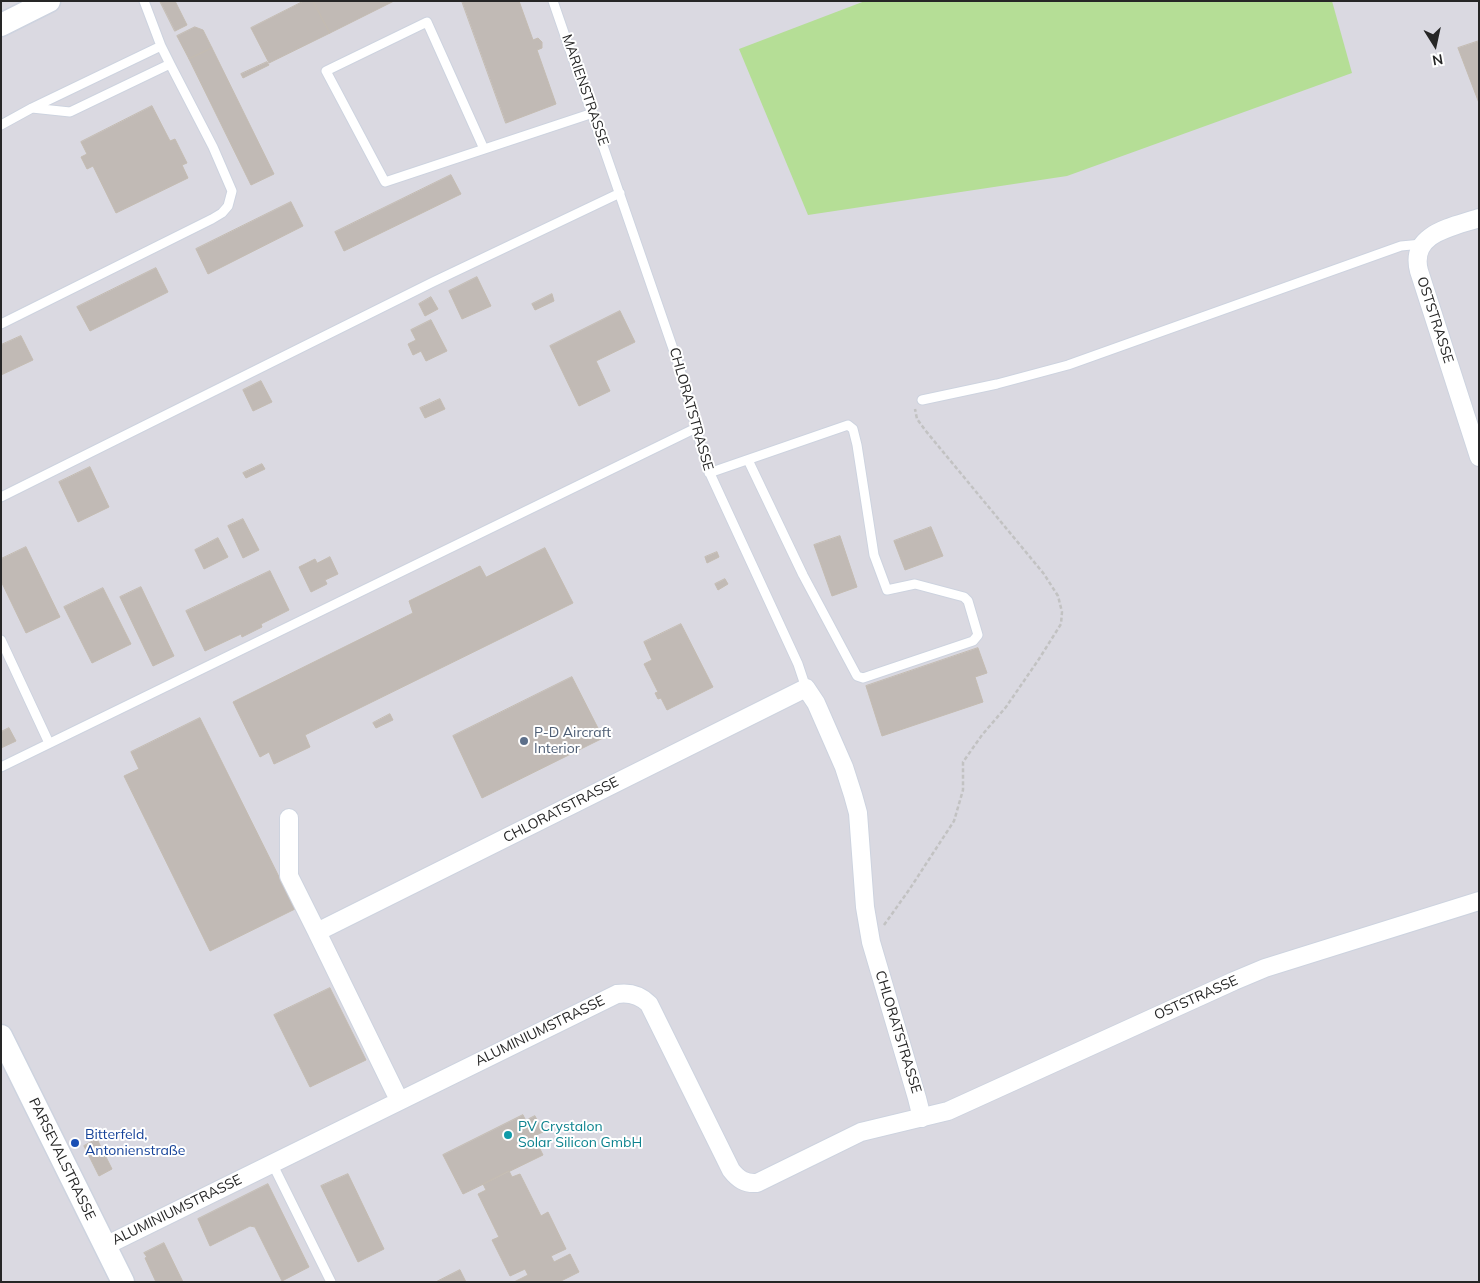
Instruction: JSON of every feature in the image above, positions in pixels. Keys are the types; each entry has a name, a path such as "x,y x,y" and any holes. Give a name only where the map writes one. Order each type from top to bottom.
{"street":[{"path":"1,25 49,1"},
{"path":"1422,244 1435,234 1479,218"},
{"name":"OSTSTRASSE","path":"1422,244 1417,257 1417,264 1479,457"},
{"name":"CHLORATSTRASSE","path":"317,932 806,688 816,703 844,767 858,813 865,907 871,942 915,1088 922,1118"},
{"path":"289,818 289,876 399,1100"},
{"name":"OSTSTRASSE","path":"922,1118 948,1111 1266,968 1479,901"},
{"name":"ALUMINIUMSTRASSE","path":"105,1246 611,996 623,993 636,995 649,1004 731,1170 746,1182 763,1182 861,1132 922,1118"},
{"name":"PARSEVALSTRASSE","path":"1,1036 123,1282"}],"lane":[{"path":"1,324 212,219 222,213 228,206 232,191 213,147 161,46 144,1"},
{"name":"MARIENSTRASSE","path":"553,1 615,179"},
{"path":"484,149 427,22 326,71 385,182 593,113"},
{"path":"1,125 32,108 161,46"},
{"path":"32,108 70,112 170,64"},
{"name":"CHLORATSTRASSE","path":"615,179 680,366 709,473 798,664 806,688"},
{"path":"1,497 434,282 620,193"},
{"path":"922,400 997,384 1068,365 1401,246 1422,244"},
{"path":"709,473 848,425 853,430 857,445 874,555 887,590 915,584 964,596 968,601 978,635 976,638 973,641 863,678 857,676 803,575 748,460"},
{"path":"1,767 696,428"},
{"path":"1,640 49,743"},
{"path":"272,1163 331,1282"}],"path":[{"path":"871,942 909,890 954,821 963,790 963,762 1039,660 1061,624 1062,612 1058,596 1044,574 917,419 915,409 922,400"}],"shaded area":[{"path":"1,1 1479,1 1479,1282 1,1282"}],"green space":[{"path":"865,1 1332,1 1352,73 1067,176 808,215 739,49"}],"building":[{"path":"160,1 175,1 187,25 175,31"},
{"path":"304,1 313,1 330,33 269,63 251,28"},
{"path":"313,1 394,1 330,33"},
{"path":"462,1 519,1 533,40 538,38 542,42 542,48 537,50 556,104 506,123"},
{"path":"195,27 203,30 212,48 189,59 177,36"},
{"path":"1479,41 1479,103 1458,48"},
{"path":"212,48 274,174 251,185 189,59"},
{"path":"267,62 269,65 243,78 241,74"},
{"path":"152,106 170,141 175,139 187,163 182,165 188,178 116,213 93,166 87,169 81,157 87,154 81,142"},
{"path":"451,175 461,194 344,251 335,232"},
{"path":"291,202 303,226 208,274 196,249"},
{"path":"156,268 168,292 90,331 77,307"},
{"path":"477,277 491,306 462,319 449,291"},
{"path":"552,294 554,301 535,310 532,304"},
{"path":"431,297 438,309 425,316 419,304"},
{"path":"620,311 635,342 596,361 610,391 579,406 550,346"},
{"path":"431,320 447,351 426,361 421,351 413,355 408,344 416,340 411,330"},
{"path":"21,336 33,360 1,375 1,345"},
{"path":"261,381 272,402 253,411 243,390"},
{"path":"440,399 445,409 425,418 420,408"},
{"path":"262,464 265,469 246,478 243,473"},
{"path":"90,467 109,507 78,522 59,482"},
{"path":"243,519 259,550 243,558 228,526"},
{"path":"931,527 943,556 905,570 894,541"},
{"path":"840,536 857,587 832,596 814,545"},
{"path":"218,538 228,557 204,569 195,550"},
{"path":"26,547 60,617 26,633 1,581 1,559"},
{"path":"545,548 573,603 305,735 310,747 274,764 269,752 260,757 233,702 413,613 409,601 480,566 486,577"},
{"path":"717,552 719,557 707,563 705,557"},
{"path":"330,557 338,574 325,580 327,584 311,592 299,567 315,559 317,563"},
{"path":"270,571 289,610 261,624 262,627 242,637 241,634 205,651 186,611"},
{"path":"725,579 728,584 718,590 715,584"},
{"path":"141,587 174,656 153,666 120,597"},
{"path":"103,588 131,644 92,663 64,607"},
{"path":"681,624 713,687 667,710 661,698 658,699 655,693 658,692 644,664 652,660 644,642"},
{"path":"978,648 987,673 975,677 983,702 882,736 866,686"},
{"path":"572,677 603,738 482,798 453,736"},
{"path":"390,714 393,720 376,728 373,723"},
{"path":"200,718 295,909 210,951 124,776 139,769 131,752"},
{"path":"9,728 16,741 1,748 1,732"},
{"path":"330,988 366,1060 310,1087 274,1015"},
{"name":"PV Crystalon Solar Silicon GmbH","path":"523,1115 543,1155 463,1194 443,1155"},
{"path":"535,1116 543,1132 534,1136 533,1133 535,1132 529,1119"},
{"path":"97,1139 112,1169 99,1176 84,1146"},
{"path":"509,1171 512,1177 520,1174 541,1216 548,1212 566,1249 551,1256 554,1262 570,1254 579,1272 559,1282 514,1282 528,1275 525,1269 510,1276 492,1240 499,1237 478,1194 486,1190 483,1184"},
{"path":"348,1174 384,1249 358,1262 321,1186"},
{"path":"268,1184 309,1267 282,1281 255,1227 250,1226 210,1246 198,1219"},
{"path":"164,1243 183,1282 156,1282 144,1253"},
{"path":"460,1270 466,1282 436,1282"}],"place":[{"name":"P-D Aircraft Interior","path":"524,741"},
{"name":"PV Crystalon Solar Silicon GmbH","path":"508,1135"},
{"name":"Bitterfeld, Antonienstraße","path":"75,1143"}]}
